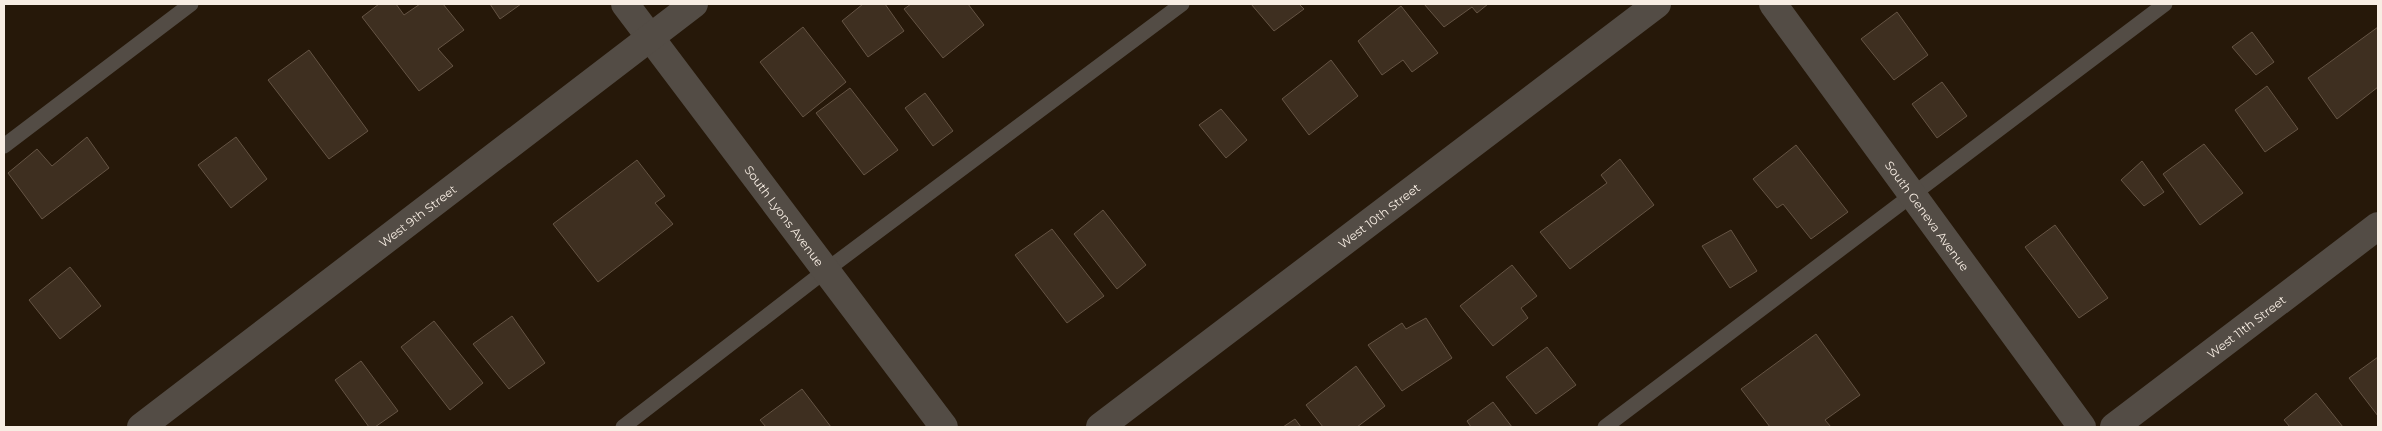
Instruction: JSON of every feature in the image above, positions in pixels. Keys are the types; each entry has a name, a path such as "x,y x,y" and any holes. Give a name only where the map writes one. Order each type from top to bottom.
{"street":[{"name":"South Lyons Avenue","path":"625,4 944,427"},
{"name":"West 9th Street","path":"141,427 694,4"},
{"name":"West 10th Street","path":"1100,427 1656,4"},
{"name":"South Geneva Avenue","path":"1773,4 2082,427"},
{"name":"West 11th Street","path":"2114,427 2378,226"}],"lane":[{"path":"4,146 191,4"},
{"path":"623,427 825,271 1182,4"},
{"path":"1605,427 2165,4"}],"building":[{"path":"379,4 396,4 404,15 420,4 443,4 464,30 438,49 453,66 419,91 362,17"},
{"path":"490,4 521,4 500,19"},
{"path":"863,4 885,4 904,31 868,57 842,21"},
{"path":"911,4 968,4 984,25 943,58 904,9"},
{"path":"1251,4 1299,4 1304,9 1274,31"},
{"path":"1424,4 1488,4 1477,13 1472,7 1444,27"},
{"path":"1401,6 1438,53 1412,72 1403,60 1382,75 1358,41"},
{"path":"1897,12 1928,55 1894,80 1861,39"},
{"path":"803,27 846,82 803,117 760,62"},
{"path":"2378,27 2378,87 2337,119 2308,78"},
{"path":"2252,32 2274,62 2256,75 2232,47"},
{"path":"309,50 368,131 329,159 268,80"},
{"path":"1331,60 1358,96 1309,135 1282,99"},
{"path":"1942,82 1967,116 1937,138 1912,104"},
{"path":"2267,86 2298,129 2265,152 2235,110"},
{"path":"850,88 898,150 864,175 816,113"},
{"path":"925,93 953,131 933,146 905,108"},
{"path":"1221,109 1247,140 1226,158 1199,125"},
{"path":"87,137 109,168 42,219 8,173 37,149 52,166"},
{"path":"236,137 267,179 231,208 198,165"},
{"path":"2204,144 2243,193 2200,225 2163,174"},
{"path":"1796,145 1848,212 1811,239 1783,204 1777,208 1753,179"},
{"path":"1620,159 1654,205 1570,269 1540,232 1607,183 1601,175"},
{"path":"637,160 665,196 655,203 673,224 598,282 553,224"},
{"path":"2142,161 2164,192 2144,206 2121,180"},
{"path":"1103,210 1146,265 1117,289 1074,234"},
{"path":"2055,225 2108,298 2079,318 2025,247"},
{"path":"1052,229 1104,296 1067,323 1015,255"},
{"path":"1731,230 1757,271 1730,288 1702,246"},
{"path":"1512,265 1537,296 1521,308 1528,318 1493,346 1460,306"},
{"path":"70,267 101,306 60,339 29,300"},
{"path":"512,316 545,363 509,389 473,344"},
{"path":"1426,318 1452,358 1402,391 1368,345 1402,323 1406,329"},
{"path":"434,321 483,383 450,410 401,347"},
{"path":"1816,334 1860,395 1825,420 1831,427 1770,427 1741,389"},
{"path":"1547,347 1576,385 1536,414 1506,377"},
{"path":"2378,357 2378,416 2349,378"},
{"path":"361,361 398,411 375,427 369,427 335,380"},
{"path":"1356,366 1385,406 1357,427 1323,427 1306,405"},
{"path":"802,389 831,427 766,427 760,420"},
{"path":"2316,393 2343,427 2290,427 2284,420"},
{"path":"1493,402 1512,427 1471,427 1467,421"},
{"path":"1295,419 1301,427 1283,427"}]}
